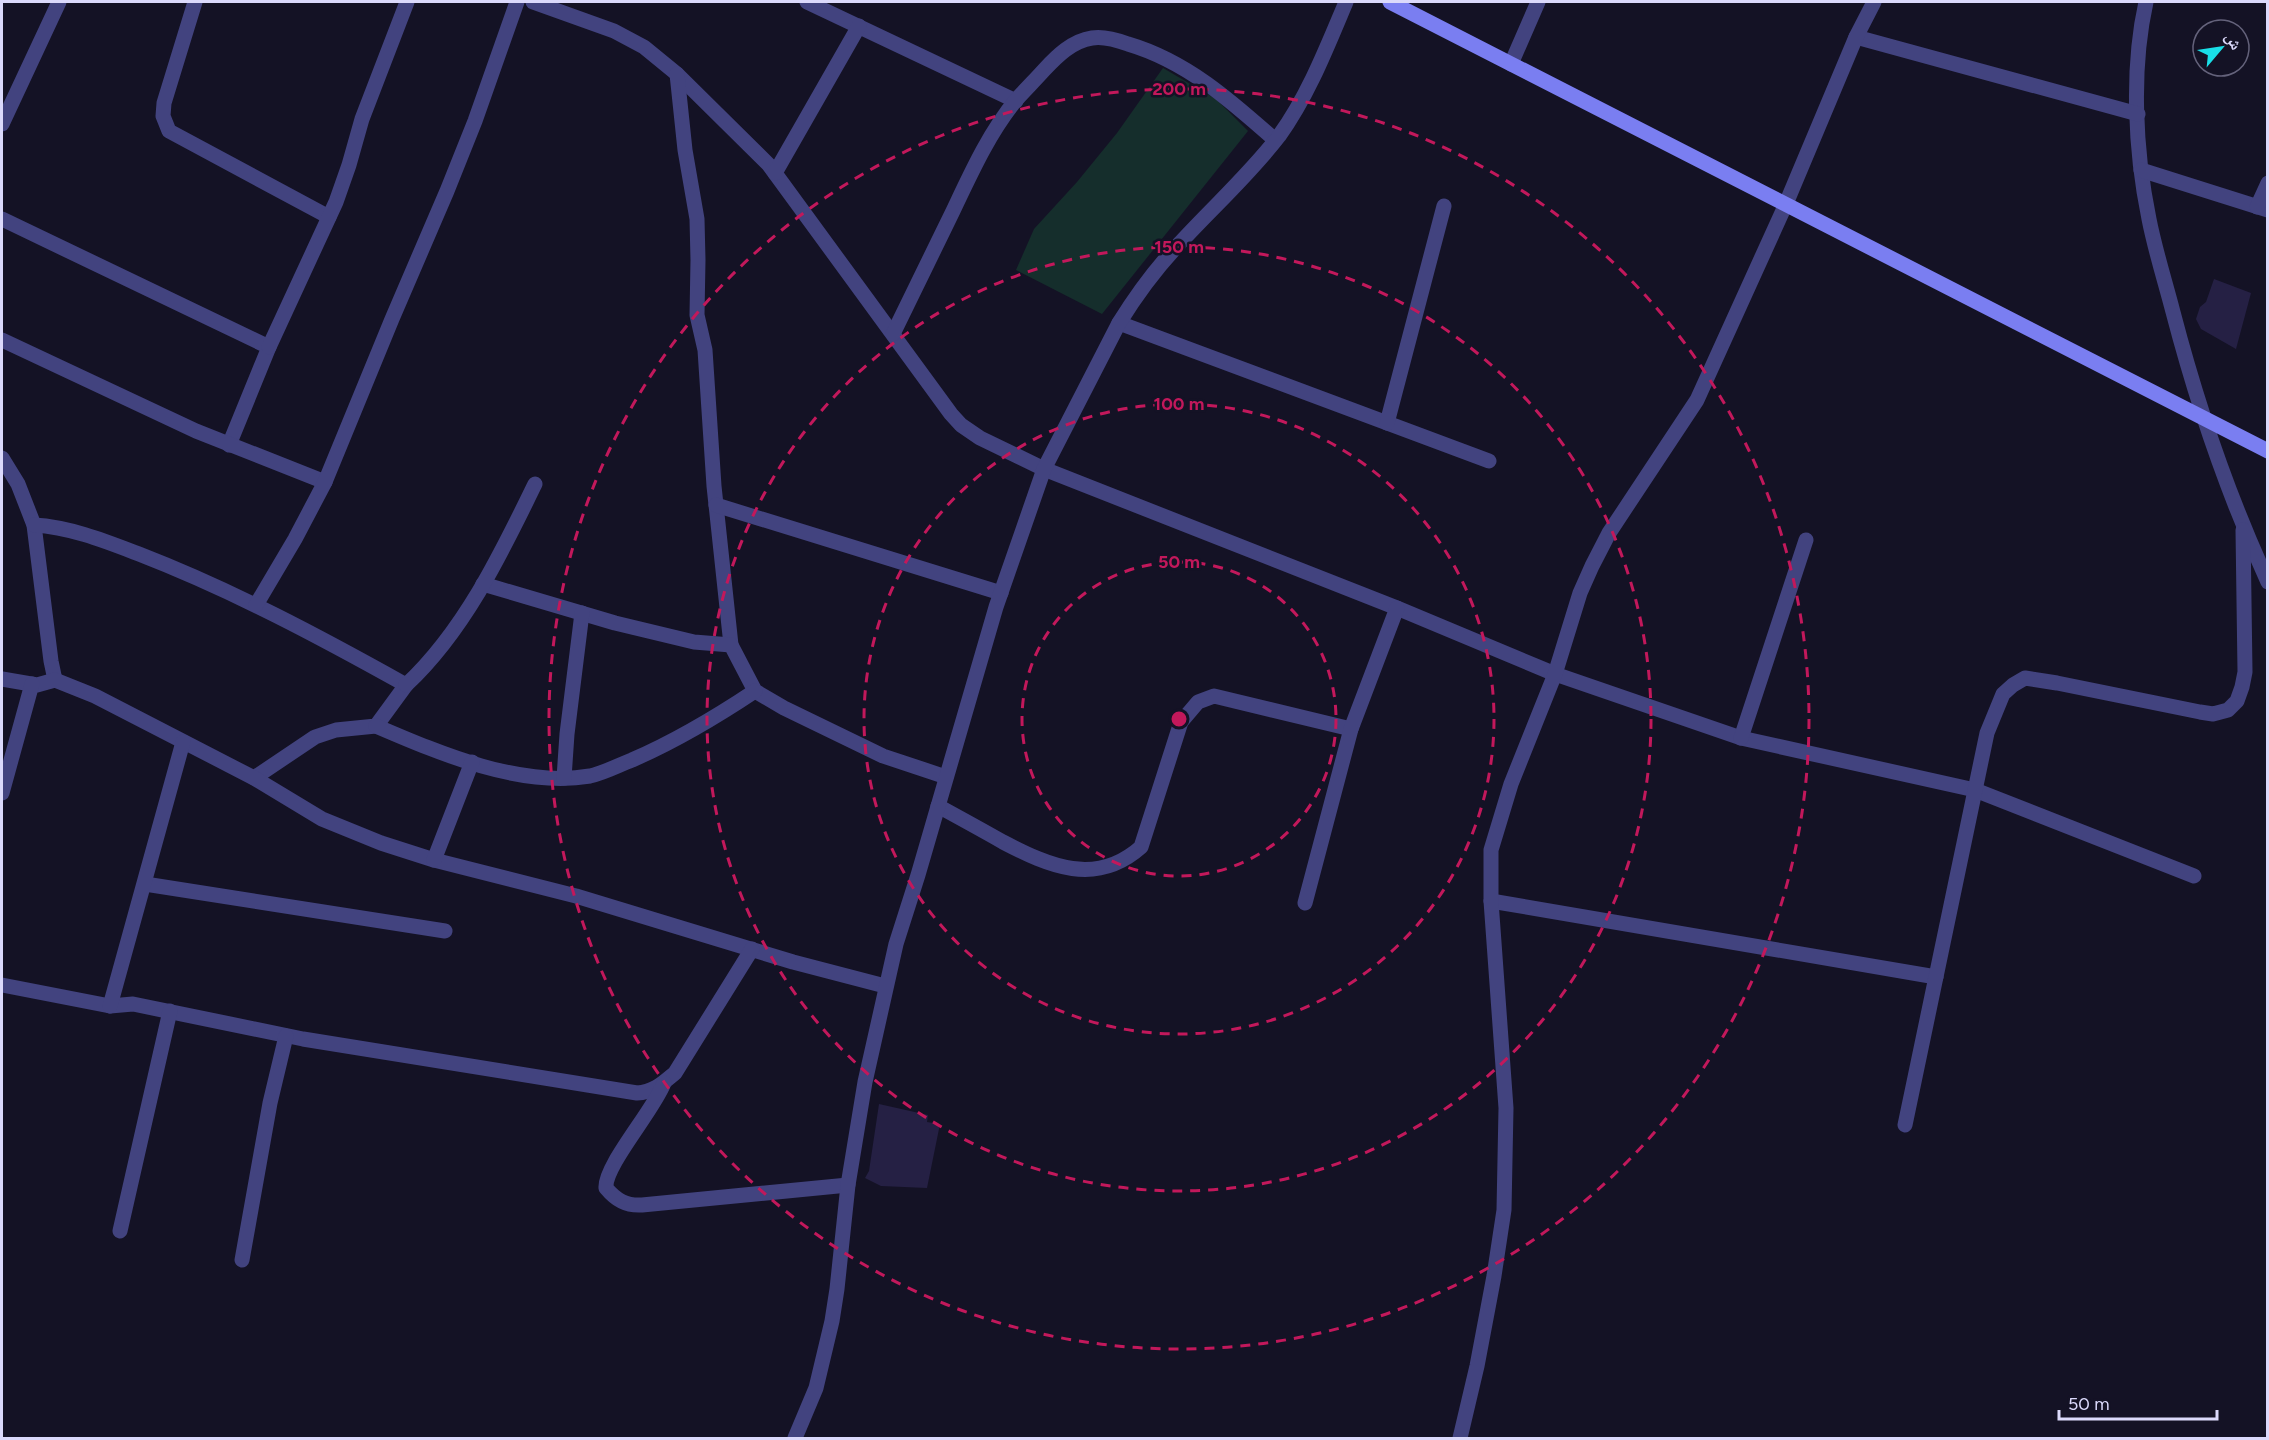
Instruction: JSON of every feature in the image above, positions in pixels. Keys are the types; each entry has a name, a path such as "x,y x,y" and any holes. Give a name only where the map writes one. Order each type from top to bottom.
{"main road":[{"path":"1390,2 2268,451"}],"street":[{"path":"2,124 59,2"},
{"path":"195,2 164,104 164,116 169,131 329,217"},
{"path":"229,445 269,347 329,217 349,165 366,109 407,2"},
{"path":"256,605 291,547 325,482 475,121 517,2"},
{"path":"533,2 627,37 644,47 677,74 775,173 961,425 980,438 1044,469 1397,608 1555,674 1741,738 1975,790 2194,876"},
{"path":"807,2 1016,101"},
{"path":"795,1438 816,1388 824,1359 837,1289 848,1185 865,1082 885,986 1001,593 1044,469 1119,323 1164,261 1232,190 1275,140 1301,99 1346,2"},
{"path":"1511,64 1538,2"},
{"path":"1460,1438 1484,1332 1504,1210 1506,1107 1491,901 1491,850 1511,784 1555,674 1580,593 1609,533 1696,400 1785,206 1856,37 1874,2"},
{"path":"2146,2 2139,35 2138,114 2141,170 2149,219 2188,370 2204,419 2243,530 2268,582"},
{"path":"775,173 859,26"},
{"path":"1856,37 2138,114"},
{"path":"893,334 972,171 992,135 1016,101 1060,54 1074,44 1092,38 1112,39 1139,47 1197,75 1228,98 1275,140"},
{"path":"677,74 685,150 696,219 697,315 707,368 716,505 731,645 755,691 784,708 883,756 946,777"},
{"path":"2141,170 2262,208 2268,183"},
{"path":"1387,423 1444,206"},
{"path":"2,219 269,347"},
{"path":"1119,323 1489,461"},
{"path":"2,340 196,431 325,482"},
{"path":"2,458 18,484 34,525 55,680"},
{"path":"376,726 406,686 444,644 483,584 535,484"},
{"path":"716,505 1001,593"},
{"path":"34,525 69,530 171,566 320,637 406,686"},
{"path":"1905,1125 1987,733 2002,694 2025,678 2200,712 2220,713 2232,706 2242,687 2245,672 2243,530"},
{"path":"1741,738 1806,540"},
{"path":"483,584 582,614 694,642 731,645"},
{"path":"1305,903 1352,729 1397,608"},
{"path":"564,778 567,734 582,614"},
{"path":"2,679 32,684 45,684 55,680 127,711 254,778 322,819 381,843 434,860 576,897 793,962 885,986"},
{"path":"2,793 32,684"},
{"path":"254,778 315,737 336,730 376,726 424,746 472,762 536,777 564,778 592,775 663,746 716,717 755,691"},
{"path":"938,806 1036,859 1073,870 1105,867 1134,854 1141,847 1181,722 1198,702 1214,696 1352,729"},
{"path":"110,1006 183,742"},
{"path":"434,860 472,762"},
{"path":"145,884 445,931"},
{"path":"1491,901 1936,977"},
{"path":"2,985 110,1006 134,1004 286,1035 638,1093 648,1092 664,1083 675,1073 752,949"},
{"path":"120,1231 170,1011"},
{"path":"242,1260 270,1103 286,1035"},
{"path":"664,1083 656,1102 608,1173 606,1188 619,1200 630,1206 848,1185"}],"green space":[{"path":"1163,68 1216,99 1248,131 1102,314 1016,270 1034,229 1117,133"}],"building":[{"path":"2214,279 2251,293 2236,349 2201,329 2196,319 2200,307 2206,302"},
{"path":"879,1104 928,1115 927,1122 940,1124 927,1188 881,1186 865,1178 869,1171"}]}
